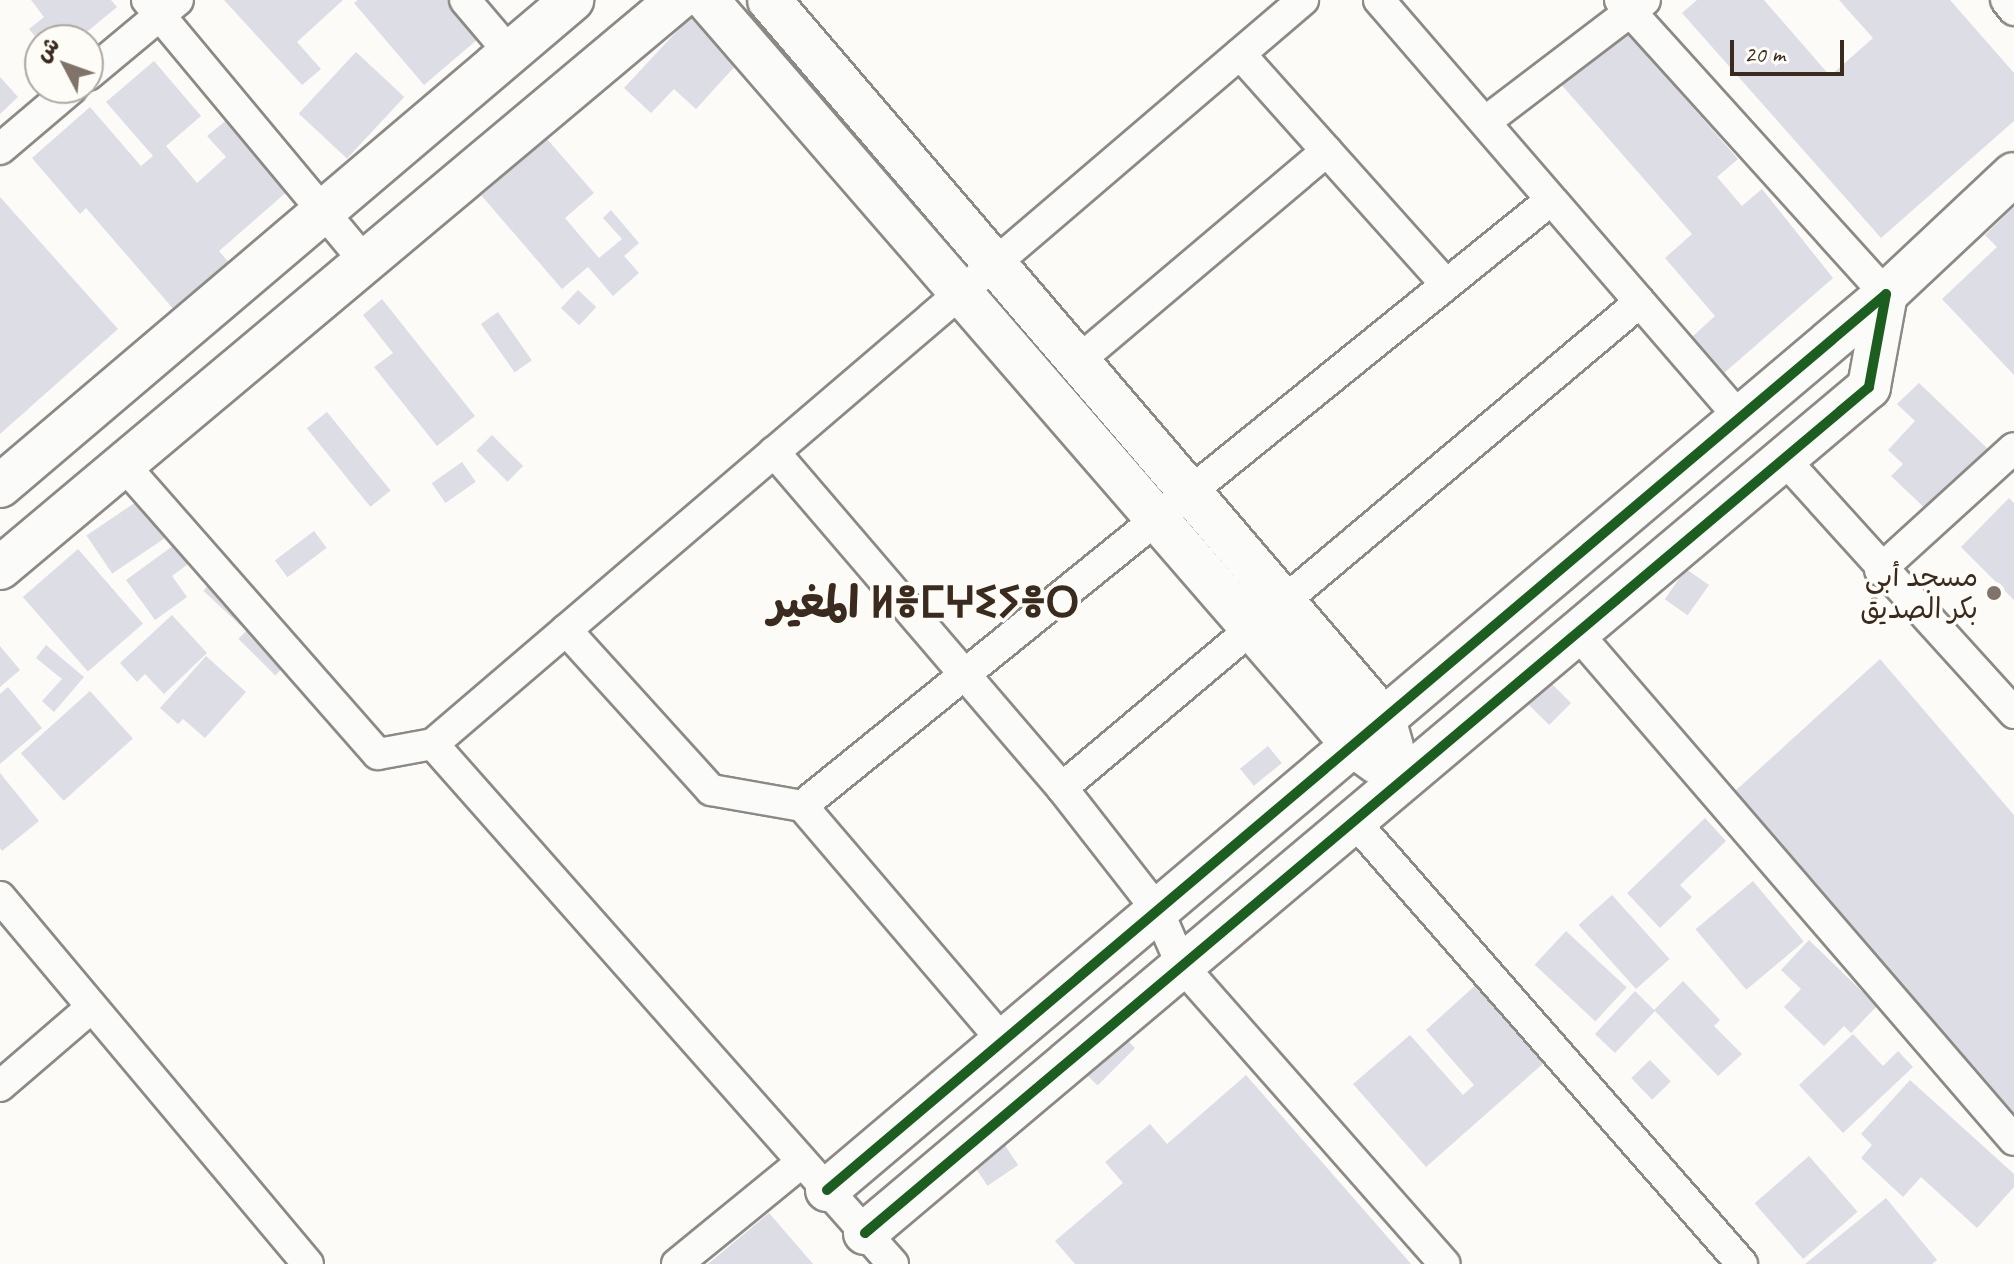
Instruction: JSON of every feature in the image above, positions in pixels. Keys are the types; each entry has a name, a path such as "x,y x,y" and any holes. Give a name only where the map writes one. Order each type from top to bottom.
{"street":[{"path":"465,0 510,53"},
{"path":"0,486 572,0"},
{"path":"0,568 677,0"},
{"path":"707,0 958,295 1353,745 1402,780"},
{"path":"769,0 1384,719 1402,780"},
{"path":"123,464 378,754 433,744 1303,0"},
{"path":"1379,0 1740,418"},
{"path":"2006,0 2014,10"},
{"path":"1485,122 1631,3 1886,294"},
{"path":"104,60 161,5 365,262"},
{"path":"1240,54 1445,283"},
{"path":"0,149 53,104"},
{"path":"1077,362 1327,151"},
{"path":"677,1264 814,1176 1003,1041 1886,294 2014,174"},
{"path":"802,806 1187,490 1551,200"},
{"path":"865,1233 1869,387 1886,294"},
{"path":"1062,788 1640,302"},
{"path":"1880,570 2014,448"},
{"path":"774,452 1062,788 1158,911 1182,966 1445,1264"},
{"path":"1784,459 1880,570 2014,713"},
{"path":"566,630 711,790 802,806 1003,1041"},
{"path":"1577,633 2014,1140"},
{"path":"433,744 893,1264"},
{"path":"1354,821 1742,1264"},
{"path":"0,897 308,1264"},
{"path":"0,1086 92,1007"}],"building":[{"path":"31,0 111,0 117,7 96,24 35,24 44,17"},
{"path":"224,0 343,0 297,42 321,69 302,85"},
{"path":"358,0 470,0 492,27 424,85 354,3"},
{"path":"1697,0 1764,0 1830,76 1873,38 1839,0 1950,0 2014,73 2014,121 1881,238 1682,13"},
{"path":"703,3 731,29 716,45 737,64 696,109 674,89 651,113 624,88"},
{"path":"1623,28 1738,159 1717,177 1742,206 1762,189 1833,278 1724,373 1692,337 1715,316 1665,258 1692,234 1560,83"},
{"path":"356,52 404,97 347,158 299,113"},
{"path":"154,61 201,116 166,146 197,183 226,157 207,136 229,118 290,189 219,251 230,264 176,312 86,208 80,214 32,158 90,107 141,166 153,156 106,102"},
{"path":"0,77 18,97 0,114"},
{"path":"547,139 594,193 565,218 599,258 622,239 603,218 611,210 639,243 624,256 639,273 613,296 588,267 562,289 481,195"},
{"path":"0,197 118,329 0,434"},
{"path":"2014,207 2014,375 1942,299 1997,247 1985,235"},
{"path":"578,290 596,307 579,325 561,308"},
{"path":"382,299 475,416 437,446 374,367 393,353 363,315"},
{"path":"498,312 532,360 515,372 481,324"},
{"path":"1919,383 1989,450 1929,512 1891,476 1903,464 1888,450 1915,421 1897,404"},
{"path":"327,412 391,490 370,507 307,428"},
{"path":"492,435 523,466 508,482 476,451"},
{"path":"462,462 476,482 445,503 432,483"},
{"path":"142,498 168,536 112,574 86,535"},
{"path":"2009,498 2014,503 2014,600 1961,547"},
{"path":"314,531 327,548 288,577 275,560"},
{"path":"185,537 199,556 172,576 187,597 155,620 126,580"},
{"path":"78,549 143,624 88,672 23,597"},
{"path":"1686,569 1709,585 1688,615 1665,599"},
{"path":"219,574 256,609 241,626 203,591"},
{"path":"172,615 207,653 164,694 145,674 137,682 120,663"},
{"path":"261,616 298,653 275,675 238,639"},
{"path":"46,645 84,677 54,712 42,701 62,679 36,658"},
{"path":"0,646 20,670 0,687"},
{"path":"206,656 246,692 205,738 183,719 178,724 160,708"},
{"path":"1880,659 2014,815 2014,1122 1733,793"},
{"path":"1547,679 1571,703 1549,725 1525,701"},
{"path":"8,687 42,728 0,764 0,694"},
{"path":"90,691 133,739 64,801 21,753"},
{"path":"1268,746 1282,763 1254,786 1240,769"},
{"path":"0,773 39,821 2,851 0,848"},
{"path":"1705,818 1726,841 1680,885 1692,897 1660,928 1627,893"},
{"path":"1753,881 1804,942 1746,990 1696,929"},
{"path":"1612,895 1670,959 1636,989 1579,925"},
{"path":"1566,931 1627,988 1595,1021 1535,965"},
{"path":"1809,940 1877,1006 1851,1033 1844,1026 1824,1046 1784,1007 1801,989 1781,970"},
{"path":"1683,981 1720,1020 1714,1026 1742,1054 1718,1076 1655,1011 1615,1053 1595,1034 1635,991 1654,1010"},
{"path":"1478,983 1546,1061 1426,1167 1353,1084 1410,1035 1463,1095 1474,1085 1426,1030"},
{"path":"1853,1034 1883,1066 1898,1051 1913,1067 1843,1133 1799,1085"},
{"path":"1123,1036 1135,1048 1098,1085 1086,1073"},
{"path":"1650,1060 1671,1082 1652,1100 1631,1078"},
{"path":"1246,1075 1411,1264 1075,1264 1055,1241 1123,1183 1105,1162 1150,1124 1167,1144"},
{"path":"1910,1080 2014,1174 2014,1187 1977,1228 1921,1177 1903,1197 1861,1158 1872,1145 1861,1134"},
{"path":"1002,1141 1018,1165 988,1186 971,1162"},
{"path":"1809,1156 1858,1212 1803,1259 1755,1203"},
{"path":"1886,1198 1937,1260 1932,1264 1805,1264"},
{"path":"769,1213 813,1264 708,1264"}],"cycle path":[{"path":"827,1190 1886,294 1869,387 865,1233"}],"place":[{"name":"مسجد أبي بكر الصديق","path":"1994,593"}],"district":[{"name":"المغير ⵍⴻⵎⵖⵉⵢⴻⵔ","path":"924,603"}]}
